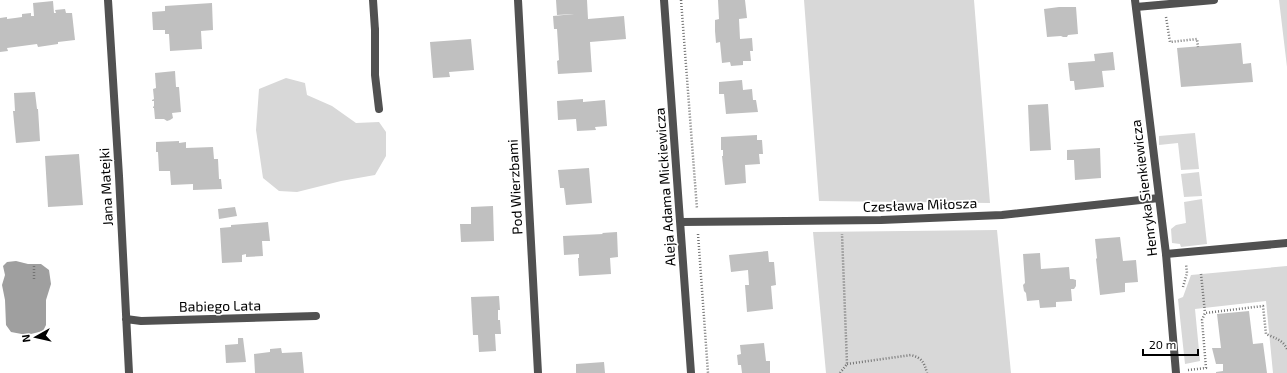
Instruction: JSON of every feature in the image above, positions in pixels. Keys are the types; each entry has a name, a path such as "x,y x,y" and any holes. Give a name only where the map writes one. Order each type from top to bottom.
{"street":[{"name":"Jana Matejki","path":"108,0 129,373"},
{"path":"373,0 376,30 375,75 379,109"},
{"name":"Pod Wierzbami","path":"518,0 538,373"},
{"name":"Aleja Adama Mickiewicza","path":"664,0 691,373"},
{"path":"1136,4 1164,4 1214,0"},
{"name":"Henryka Sienkiewicza","path":"1136,4 1166,254 1176,372"},
{"name":"Czesława Miłosza","path":"681,222 842,221 1002,215 1159,198"},
{"path":"1166,254 1287,243"},
{"name":"Babiego Lata","path":"126,319 141,321 316,316"}],"path":[{"path":"681,0 708,373"},
{"path":"1164,4 1170,42 1197,39 1198,46"},
{"path":"840,373 847,364 842,221"},
{"path":"34,264 34,279"},
{"path":"1176,372 1206,368 1202,320 1205,313 1201,274"},
{"path":"1205,313 1263,306 1266,334 1278,339 1286,346 1287,349"},
{"path":"847,364 911,355 919,357 925,364 927,373"}],"shaded area":[{"path":"804,0 974,0 990,203 819,201"},
{"path":"1279,0 1287,0 1287,67"},
{"path":"286,78 305,83 307,95 332,106 356,123 379,122 386,132 386,156 375,175 341,181 297,192 279,191 263,178 256,130 259,89"},
{"path":"1195,133 1199,169 1181,170 1178,143 1159,145 1159,136"},
{"path":"1199,172 1202,196 1184,197 1181,174"},
{"path":"1202,199 1207,244 1181,247 1180,244 1172,243 1171,229 1176,225 1186,223 1184,202"},
{"path":"997,230 1011,373 826,373 813,232"},
{"path":"16,261 28,264 41,264 49,270 51,284 46,300 46,325 43,331 27,335 11,332 6,325 5,300 2,285 5,275 3,266 7,262"},
{"path":"1287,266 1287,373 1273,373 1266,301 1195,309 1200,361 1185,364 1178,299 1183,297 1191,275"}],"building":[{"path":"556,0 587,0 588,19 624,16 626,39 590,42 592,72 558,74 557,61 559,60 557,29 554,29 553,16 574,14 557,15"},
{"path":"718,0 745,0 747,18 739,19 740,39 752,38 753,51 750,51 751,61 743,61 743,65 731,66 730,62 722,63 720,42 716,43 715,31 715,20 719,19"},
{"path":"53,1 54,13 56,13 55,10 65,9 66,13 72,13 75,40 38,47 37,44 7,48 8,51 0,52 0,18 7,17 7,19 22,17 22,14 31,13 31,16 34,16 33,3"},
{"path":"212,3 213,30 201,31 202,49 170,51 169,34 165,34 165,30 153,30 152,12 165,11 165,6"},
{"path":"1076,7 1078,34 1068,35 1067,37 1047,37 1044,9"},
{"path":"471,39 474,70 449,72 450,77 433,78 430,42"},
{"path":"1241,43 1243,64 1251,63 1253,82 1181,87 1177,48"},
{"path":"1113,52 1115,70 1102,71 1104,87 1075,90 1074,81 1070,81 1068,63 1095,61 1094,54"},
{"path":"175,71 176,87 179,87 181,112 172,113 173,118 167,121 164,119 155,119 153,108 154,101 152,100 154,99 153,89 156,88 155,73"},
{"path":"742,80 743,90 752,89 753,100 756,100 758,112 726,114 724,94 719,94 719,82"},
{"path":"35,92 38,109 40,141 16,143 13,111 15,111 14,93"},
{"path":"583,99 583,102 605,100 607,126 595,127 596,130 577,131 576,119 558,120 557,101"},
{"path":"1048,104 1051,150 1030,151 1028,105"},
{"path":"757,135 757,140 762,140 763,154 759,154 760,164 745,165 746,183 725,185 721,137"},
{"path":"179,141 179,143 186,142 186,148 213,147 214,159 218,159 219,179 221,179 222,189 193,190 193,184 171,185 170,171 159,171 156,142"},
{"path":"1100,148 1101,178 1075,180 1074,160 1067,160 1067,150"},
{"path":"79,154 83,205 48,207 45,156"},
{"path":"589,168 592,203 566,205 564,188 560,188 558,170"},
{"path":"493,206 494,241 461,242 460,224 471,224 471,207"},
{"path":"235,207 237,216 219,219 218,209"},
{"path":"268,222 270,241 262,241 263,256 246,257 246,254 242,255 242,262 222,263 220,228 231,227 231,225"},
{"path":"617,232 618,257 610,258 611,274 579,276 579,254 564,255 563,236"},
{"path":"1120,237 1123,261 1136,260 1138,282 1125,283 1125,292 1100,295 1095,239"},
{"path":"768,251 769,262 774,262 776,285 771,286 773,309 747,312 745,285 749,285 748,270 731,272 729,255"},
{"path":"1040,253 1041,269 1069,267 1070,279 1076,280 1076,286 1074,289 1071,289 1072,301 1056,302 1056,307 1040,308 1039,300 1027,301 1023,285 1025,283 1023,254"},
{"path":"499,296 500,310 498,310 498,320 500,320 501,334 495,334 496,351 479,352 478,335 473,335 471,297"},
{"path":"1249,311 1253,344 1263,343 1267,373 1216,373 1223,371 1223,364 1216,364 1212,348 1221,348 1217,314"},
{"path":"238,338 243,338 246,362 226,363 225,345 238,344"},
{"path":"764,343 766,361 770,361 770,373 742,373 741,365 738,365 737,355 741,354 740,345"},
{"path":"281,348 282,353 302,352 304,373 255,373 254,354 270,352 270,349"},
{"path":"604,362 605,373 576,373 576,364"}]}
